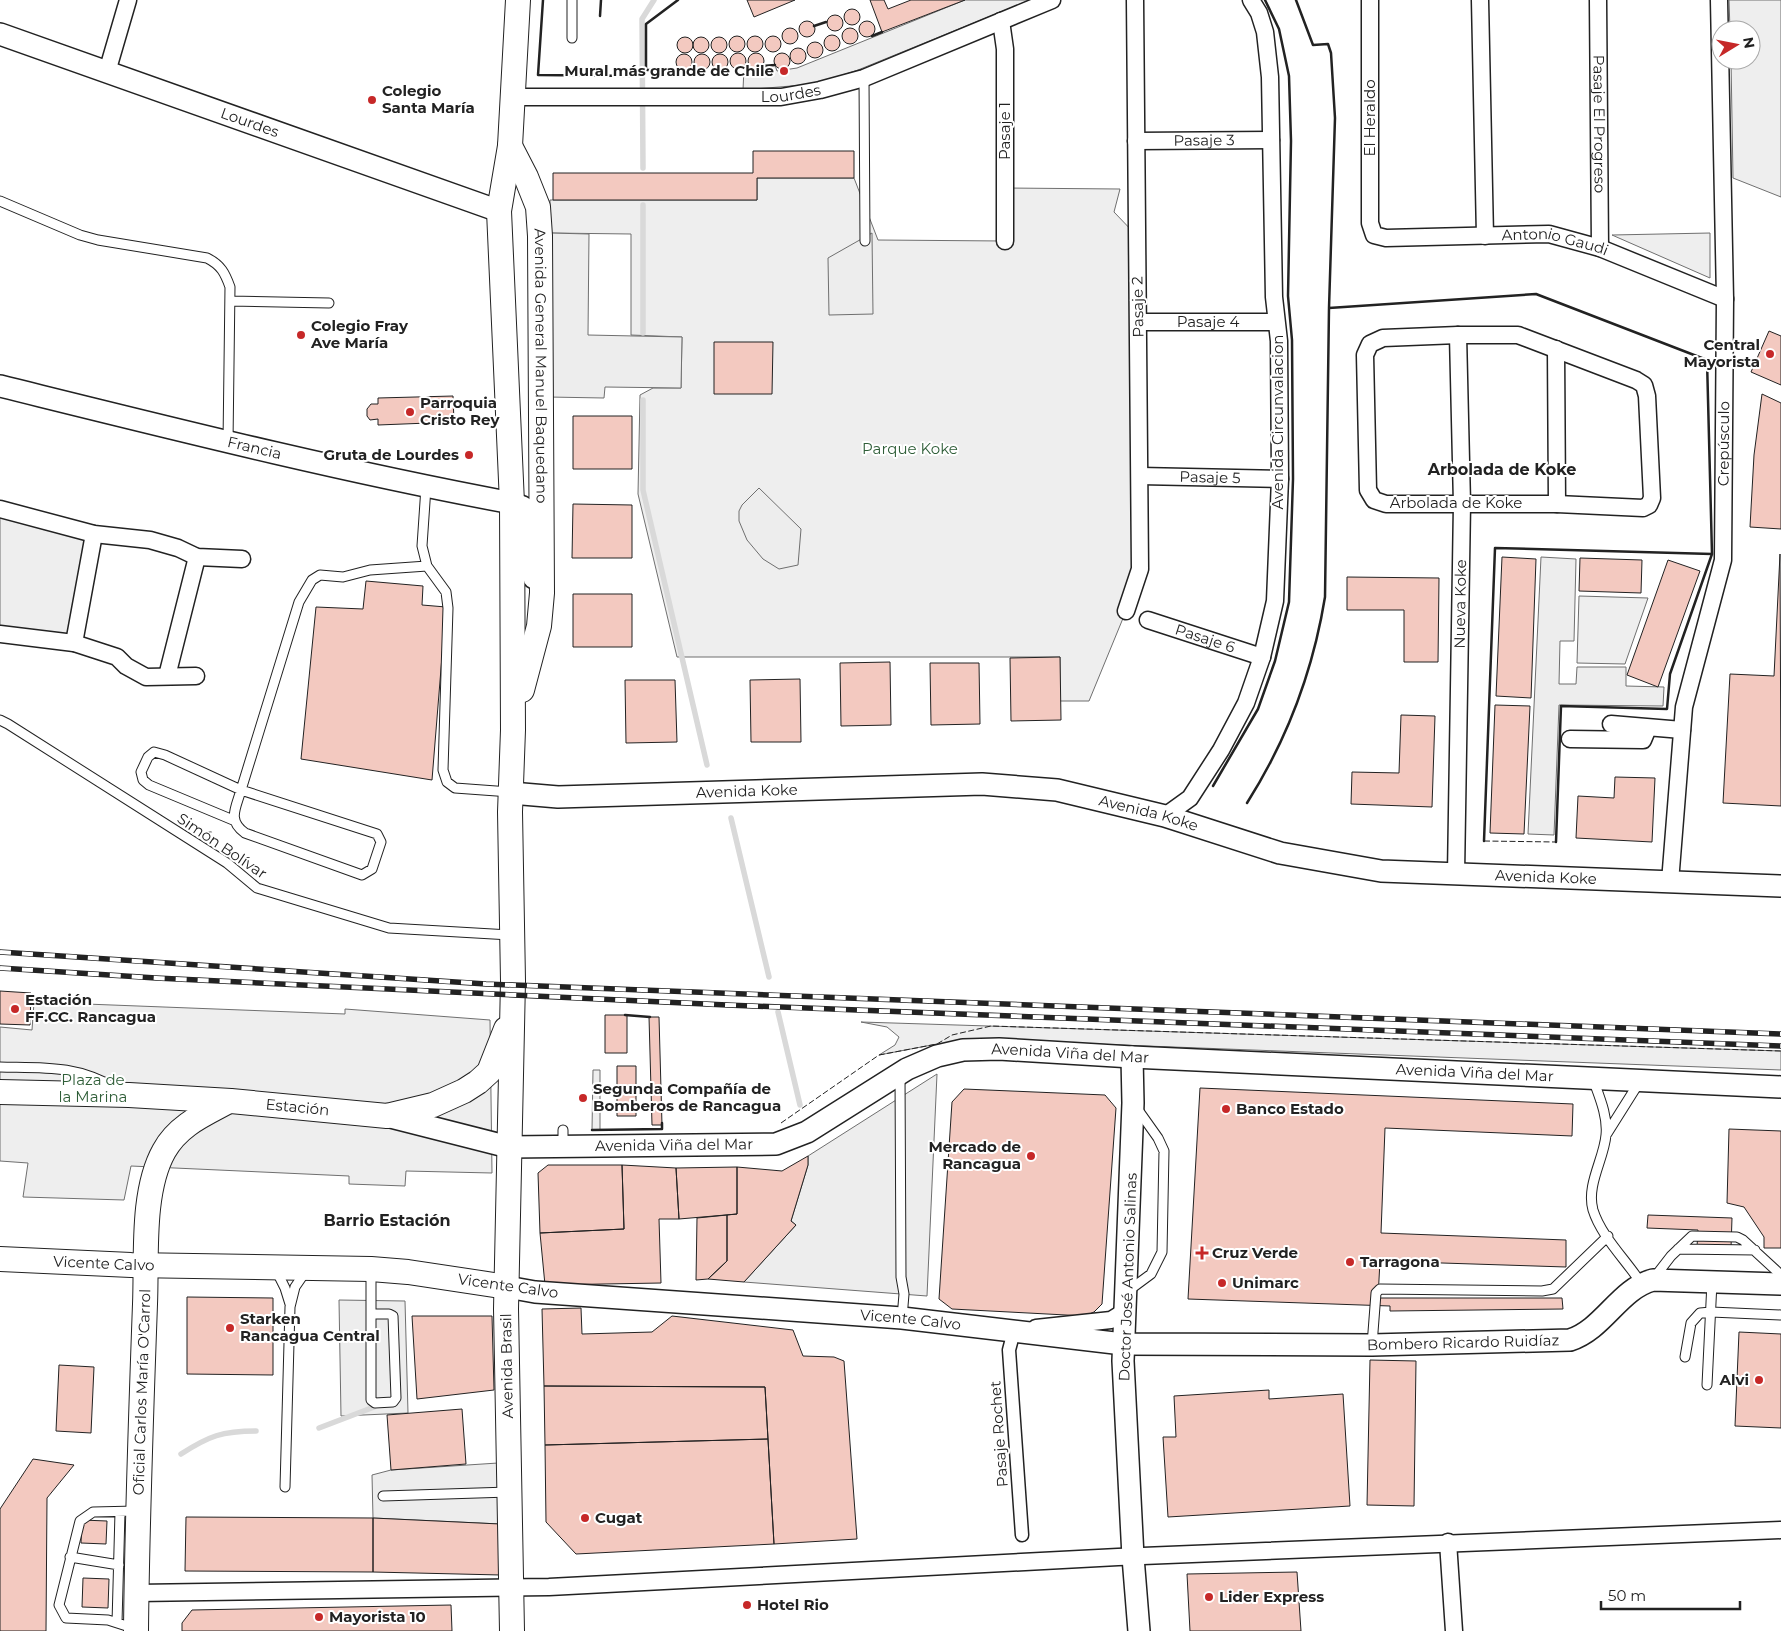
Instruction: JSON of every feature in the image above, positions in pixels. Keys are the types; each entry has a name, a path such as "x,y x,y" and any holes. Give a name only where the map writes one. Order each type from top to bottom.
{"main road":[{"name":"Avenida General Manuel Baquedano","path":"513,980 511,792 513,730 512,502 499,211 510,146 518,0"},
{"name":"Avenida General Manuel Baquedano","path":"510,146 526,177 538,207 542,593 539,626 528,663 513,730"},
{"name":"Estación","path":"0,1092 128,1095 231,1101 387,1116 433,1105 464,1091 489,1072 506,1030 513,980"},
{"name":"Avenida Brasil","path":"512,1631 507,1287 513,980"},
{"name":"Oficial Carlos María O'Carrol","path":"130,1628 137,1593 128,1511 152,1183 164,1150 179,1131 195,1119 231,1101"},
{"name":"Vicente Calvo","path":"0,1259 371,1269 444,1276 507,1287"}],"street":[{"path":"107,72 128,0"},
{"name":"Lourdes","path":"512,97 781,96 820,90 864,78 1052,0"},
{"name":"Pasaje 2","path":"1126,611 1140,569 1135,0"},
{"name":"Avenida Circunvalacion","path":"1165,816 1190,798 1222,750 1246,703 1262,657 1275,600 1280,479 1279,341 1276,322 1269,54 1263,26 1251,0"},
{"name":"El Heraldo","path":"1370,0 1370,223 1374,235"},
{"path":"1480,0 1485,236"},
{"name":"Pasaje El Progreso","path":"1598,0 1600,248"},
{"name":"Crepúsculo","path":"1670,882 1686,696 1724,560 1725,299 1719,0"},
{"name":"Pasaje 1","path":"1001,21 1005,49 1004,241"},
{"name":"Lourdes","path":"0,34 499,211"},
{"name":"Pasaje 3","path":"1136,141 1271,140"},
{"name":"Antonio Gaudi","path":"1374,235 1386,238 1549,234 1600,248 1725,299"},
{"name":"Pasaje 4","path":"1139,322 1276,322"},
{"name":"Arbolada de Koke","path":"1518,335 1644,385 1647,396 1652,498 1649,505 1644,508 1557,504 1386,504 1374,500 1368,490 1365,355 1370,344 1383,338 1458,336 1518,335"},
{"name":"Nueva Koke","path":"1456,874 1462,504 1458,336"},
{"path":"1556,349 1557,504"},
{"name":"Francia","path":"0,386 228,443 426,487 512,502"},
{"name":"Pasaje 5","path":"1140,476 1280,479"},
{"name":"Avenida General Manuel Baquedano","path":"512,502 522,508 528,515 531,567 534,581 542,593"},
{"path":"0,509 94,534 150,540 178,548 197,557 242,559"},
{"path":"74,643 94,534"},
{"path":"167,676 197,557"},
{"name":"Pasaje 6","path":"1148,620 1262,657"},
{"path":"0,634 74,643 117,657 126,666 146,678 196,676"},
{"path":"1611,724 1682,730"},
{"path":"1570,739 1643,740 1648,728"},
{"name":"Avenida Koke","path":"511,792 558,797 982,784 1057,790 1165,816 1280,854 1381,871 1781,886"},
{"name":"Avenida Viña del Mar","path":"387,1116 509,1147 563,1139 776,1144 807,1132 900,1073 937,1056 963,1050 1000,1049 1132,1057 1781,1087"},
{"name":"Doctor José Antonio Salinas","path":"1132,1057 1133,1104 1123,1344 1133,1557 1139,1631"},
{"path":"1647,1282 1781,1284"},
{"name":"Bombero Ricardo Ruidíaz","path":"1123,1344 1372,1345 1570,1340 1591,1329 1647,1282"},
{"name":"Vicente Calvo","path":"507,1287 535,1292 902,1318 1123,1344"},
{"name":"Vicente Calvo","path":"1014,1331 1111,1320 1125,1302"},
{"name":"Pasaje Rochet","path":"1014,1331 1009,1350 1022,1535"},
{"path":"137,1593 511,1588 1448,1542 1781,1530"},
{"path":"1448,1542 1454,1631"}],"lane":[{"path":"572,0 572,38"},
{"path":"864,78 865,241"},
{"path":"0,200 98,240 207,258 216,263 225,273 230,287 228,443"},
{"path":"230,301 329,302"},
{"path":"426,487 422,546 427,566 446,592 448,608 443,770 447,782 455,788 511,792"},
{"path":"233,820 149,785 143,780 141,772 148,757 154,752 166,755 241,790 377,834 381,842 372,869 362,875 245,834 236,827 233,820 241,790 299,602 312,580 320,575 342,577 370,570 427,566"},
{"name":"Simón Bolívar","path":"0,720 227,863 257,888 389,928 514,935"},
{"path":"0,1067 52,1068 87,1074 128,1095"},
{"path":"900,1073 902,1277 904,1294 902,1318"},
{"path":"1592,1079 1602,1106 1606,1136"},
{"path":"1640,1081 1606,1136 1592,1197 1593,1209 1608,1236 1647,1282 1692,1236 1737,1237 1755,1250 1781,1275"},
{"path":"1125,1302 1151,1274 1162,1252 1164,1151 1158,1138 1133,1104"},
{"path":"1372,1345 1376,1293 1380,1289 1553,1289 1608,1236"},
{"path":"1678,1249 1755,1250"},
{"path":"275,1267 285,1288 290,1307"},
{"path":"285,1487 290,1307 295,1287 309,1268"},
{"path":"371,1269 371,1314 371,1400 375,1403 393,1402 396,1398 393,1316 389,1314 371,1314"},
{"path":"1707,1385 1712,1282"},
{"path":"1685,1358 1691,1323 1700,1313 1781,1316"},
{"path":"383,1496 509,1492"},
{"path":"128,1511 118,1565 130,1628 66,1618 58,1605 80,1521 93,1512 128,1511"},
{"path":"70,1558 118,1565"}],"green space":[{"path":"965,0 1030,0 858,70 815,84 743,90 744,67 757,69 775,65 777,71 797,68"},
{"path":"1729,0 1781,0 1781,197 1733,178 1731,70 1761,70 1761,20 1730,20"},
{"name":"Parque Koke","path":"757,178 854,178 878,240 1004,241 1005,188 1120,189 1114,212 1137,236 1140,569 1126,611 1089,701 1060,701 1060,657 677,657 638,494 640,395 653,388 681,388 682,337 631,335 631,234 550,233 550,200 757,200"},
{"path":"1710,233 1710,278 1612,235"},
{"path":"0,516 88,535 72,638 0,630"},
{"path":"1579,596 1648,598 1625,664 1577,663"},
{"name":"Plaza de la Marina","path":"34,1002 345,1014 345,1009 490,1020 492,1173 406,1171 405,1186 349,1184 349,1176 131,1166 124,1200 23,1197 28,1163 0,1161 0,1027 32,1030"},
{"path":"861,1022 1781,1051 1781,1070 1015,1041 939,1048 937,1044 879,1055 895,1045 899,1037 887,1027"},
{"path":"593,1070 600,1070 600,1130 592,1130"}],"shaded area":[{"path":"550,233 589,234 588,335 682,337 681,388 605,387 604,398 548,397"},
{"path":"872,233 873,314 829,315 828,258"},
{"path":"759,488 801,529 798,565 779,569 763,559 747,540 739,521 739,511 742,505"},
{"path":"1541,557 1576,559 1574,641 1560,641 1559,684 1576,684 1577,667 1626,667 1626,686 1664,687 1663,706 1559,705 1554,835 1528,834"},
{"name":"Mercado de Rancagua","path":"937,1074 927,1296 744,1282 796,1225 791,1221 808,1165 808,1156"},
{"path":"339,1300 405,1301 408,1413 341,1416"},
{"path":"498,1463 500,1524 373,1518 372,1475 391,1470"}],"building":[{"path":"747,0 795,0 754,17"},
{"path":"870,0 884,0 888,9 911,0 965,0 882,32"},
{"path":"849,9 855,9 860,14 858,23 849,25 844,20 844,14"},
{"path":"832,15 838,15 843,20 841,29 832,31 827,26 827,20"},
{"path":"804,21 810,21 815,26 813,35 804,37 799,32 799,26"},
{"path":"864,21 870,21 875,26 873,35 864,37 859,32 859,26"},
{"path":"787,28 793,28 798,33 796,42 787,44 782,39 782,33"},
{"path":"847,28 853,28 858,33 856,42 847,44 842,39 842,33"},
{"path":"829,35 835,35 840,40 838,49 829,51 824,46 824,40"},
{"path":"734,36 740,36 745,41 743,50 734,52 729,47 729,41"},
{"path":"752,36 758,36 763,41 761,50 752,52 747,47 747,41"},
{"path":"770,36 776,36 781,41 779,50 770,52 765,47 765,41"},
{"path":"682,37 688,37 693,42 691,51 682,53 677,48 677,42"},
{"path":"698,37 704,37 709,42 707,51 698,53 693,48 693,42"},
{"path":"716,37 722,37 727,42 725,51 716,53 711,48 711,42"},
{"path":"812,42 818,42 823,47 821,56 812,58 807,53 807,47"},
{"path":"795,48 801,48 806,53 804,62 795,64 790,59 790,53"},
{"path":"735,53 741,53 746,58 744,67 735,69 730,64 730,58"},
{"path":"753,53 759,53 764,58 762,67 753,69 748,64 748,58"},
{"path":"779,53 785,53 790,58 788,67 779,69 774,64 774,58"},
{"path":"681,54 687,54 692,59 690,68 681,70 676,65 676,59"},
{"path":"699,54 705,54 710,59 708,68 699,70 694,65 694,59"},
{"path":"717,54 723,54 728,59 726,68 717,70 712,65 712,59"},
{"path":"753,151 854,151 854,178 757,178 757,200 553,200 553,173 753,173"},
{"name":"Central Mayorista","path":"1769,331 1781,336 1781,385 1751,372"},
{"path":"714,342 773,342 772,394 714,394"},
{"path":"1762,394 1781,403 1781,529 1750,527 1754,455"},
{"name":"Parroquia Cristo Rey","path":"453,396 454,422 378,425 378,419 370,420 367,416 367,409 371,404 378,404 378,398"},
{"path":"573,416 632,416 632,469 573,469"},
{"path":"573,504 632,505 632,558 572,558"},
{"path":"1780,554 1781,806 1723,803 1730,674 1774,676"},
{"path":"1502,557 1536,559 1531,698 1496,696"},
{"path":"1580,558 1642,560 1641,593 1579,591"},
{"path":"1668,560 1700,571 1658,687 1627,675"},
{"path":"1347,577 1439,578 1438,662 1404,662 1404,610 1347,610"},
{"path":"366,581 423,586 422,605 446,607 432,780 301,759 316,607 363,609"},
{"path":"573,594 632,594 632,647 573,647"},
{"path":"1060,657 1061,720 1011,721 1010,658"},
{"path":"890,662 891,725 841,726 840,663"},
{"path":"930,663 979,663 980,724 931,725"},
{"path":"800,679 801,742 751,742 750,680"},
{"path":"625,680 675,680 677,742 626,743"},
{"path":"1495,705 1530,706 1524,834 1490,833"},
{"path":"1401,715 1435,716 1432,807 1351,804 1352,772 1399,773"},
{"path":"1615,777 1655,778 1652,842 1576,838 1578,796 1614,798"},
{"name":"Estación FF.CC. Rancagua","path":"0,991 31,993 30,1025 0,1024"},
{"path":"605,1015 627,1015 627,1053 605,1053"},
{"path":"649,1017 659,1017 662,1125 652,1125"},
{"path":"617,1066 636,1066 636,1116 617,1116"},
{"path":"1200,1088 1573,1104 1572,1136 1385,1128 1381,1233 1566,1240 1566,1267 1380,1261 1378,1298 1562,1298 1563,1309 1390,1311 1390,1306 1188,1299"},
{"name":"Mercado de Rancagua","path":"964,1089 1105,1095 1116,1108 1102,1304 1094,1312 1085,1316 952,1309 939,1299 952,1102"},
{"path":"1729,1129 1781,1131 1781,1248 1764,1248 1764,1237 1744,1207 1727,1203"},
{"path":"808,1156 808,1165 791,1221 796,1225 744,1282 708,1279 727,1261 727,1215 737,1214 737,1167 782,1171"},
{"path":"548,1165 622,1165 624,1229 540,1233 538,1173"},
{"path":"622,1165 676,1168 679,1219 659,1219 661,1283 545,1285 540,1233 624,1229"},
{"path":"737,1167 737,1214 679,1219 676,1168"},
{"path":"727,1215 727,1261 708,1279 696,1280 697,1218"},
{"path":"1648,1215 1732,1218 1731,1248 1697,1247 1698,1230 1647,1228"},
{"path":"187,1297 273,1298 273,1375 187,1374"},
{"path":"581,1308 582,1334 652,1332 672,1316 793,1330 803,1356 834,1357 844,1361 857,1539 774,1544 765,1387 544,1386 542,1309"},
{"path":"412,1316 492,1316 494,1390 417,1399"},
{"name":"Alvi","path":"1739,1332 1781,1334 1781,1428 1735,1426"},
{"path":"1370,1360 1416,1361 1414,1506 1367,1505"},
{"path":"59,1365 94,1367 91,1433 56,1431"},
{"path":"544,1386 765,1387 768,1439 545,1445"},
{"path":"1269,1390 1269,1399 1343,1394 1350,1506 1168,1517 1163,1437 1176,1437 1174,1396"},
{"path":"462,1409 466,1464 391,1470 387,1415"},
{"path":"768,1439 774,1544 576,1554 546,1522 545,1445"},
{"path":"33,1459 74,1465 47,1498 46,1631 0,1631 0,1509"},
{"path":"186,1517 373,1518 373,1572 185,1571"},
{"path":"373,1518 500,1524 501,1575 373,1572"},
{"path":"82,1520 107,1521 106,1544 81,1543"},
{"path":"1297,1572 1301,1631 1190,1631 1187,1574"},
{"path":"83,1578 109,1579 108,1608 82,1607"},
{"name":"Mayorista 10","path":"451,1605 452,1631 182,1631 182,1623 192,1610"}],"waterway":[{"path":"643,168 642,19 654,0"},
{"path":"643,205 643,333"},
{"path":"643,400 643,490 707,765"},
{"path":"731,818 769,977"},
{"path":"778,1012 800,1105"},
{"path":"319,1428 374,1407"},
{"path":"181,1454 216,1436 234,1432 256,1431"}],"railway":[{"path":"0,952 486,984 1781,1034"},
{"path":"0,968 156,978 727,1005 1781,1046"}],"fence":[{"path":"1484,841 1556,842"},
{"path":"781,1123 879,1055 937,1044 952,1035 991,1026 1781,1051"}],"wall":[{"path":"543,0 538,75 636,76 636,70 685,70"},
{"path":"600,16 601,0"},
{"path":"646,70 646,24 678,0"},
{"path":"1213,786 1258,709 1275,661 1289,602 1293,479 1292,340 1288,296 1291,141 1289,76 1279,29 1265,0"},
{"path":"1296,0 1313,45 1328,44 1331,53 1335,118 1329,308"},
{"path":"814,26 826,22"},
{"path":"872,36 882,32"},
{"path":"763,66 775,65"},
{"path":"744,67 750,67"},
{"path":"1247,803 1286,730 1306,678 1320,625 1325,597 1329,308 1536,294 1707,360 1712,554"},
{"path":"1484,841 1495,548 1712,554 1670,674 1667,709 1561,706 1556,842"},
{"path":"625,1015 650,1017"},
{"path":"592,1130 662,1129 662,1123"}],"place":[{"name":"Mural más grande de Chile","path":"784,71"},
{"name":"Colegio Santa María","path":"372,100"},
{"name":"Colegio Fray Ave María","path":"301,335"},
{"name":"Central Mayorista","path":"1770,354"},
{"name":"Parroquia Cristo Rey","path":"410,412"},
{"name":"Gruta de Lourdes","path":"469,455"},
{"name":"Estación FF.CC. Rancagua","path":"15,1009"},
{"name":"Segunda Compañía de Bomberos de Rancagua","path":"583,1098"},
{"name":"Banco Estado","path":"1226,1109"},
{"name":"Mercado de Rancagua","path":"1031,1156"},
{"name":"Cruz Verde","path":"1202,1253"},
{"name":"Tarragona","path":"1350,1262"},
{"name":"Unimarc","path":"1222,1283"},
{"name":"Starken Rancagua Central","path":"230,1328"},
{"name":"Alvi","path":"1759,1380"},
{"name":"Cugat","path":"585,1518"},
{"name":"Lider Express","path":"1209,1597"},
{"name":"Hotel Rio","path":"747,1605"},
{"name":"Mayorista 10","path":"319,1617"}],"district":[{"name":"Arbolada de Koke","path":"1502,469"},
{"name":"Barrio Estación","path":"387,1220"}]}
